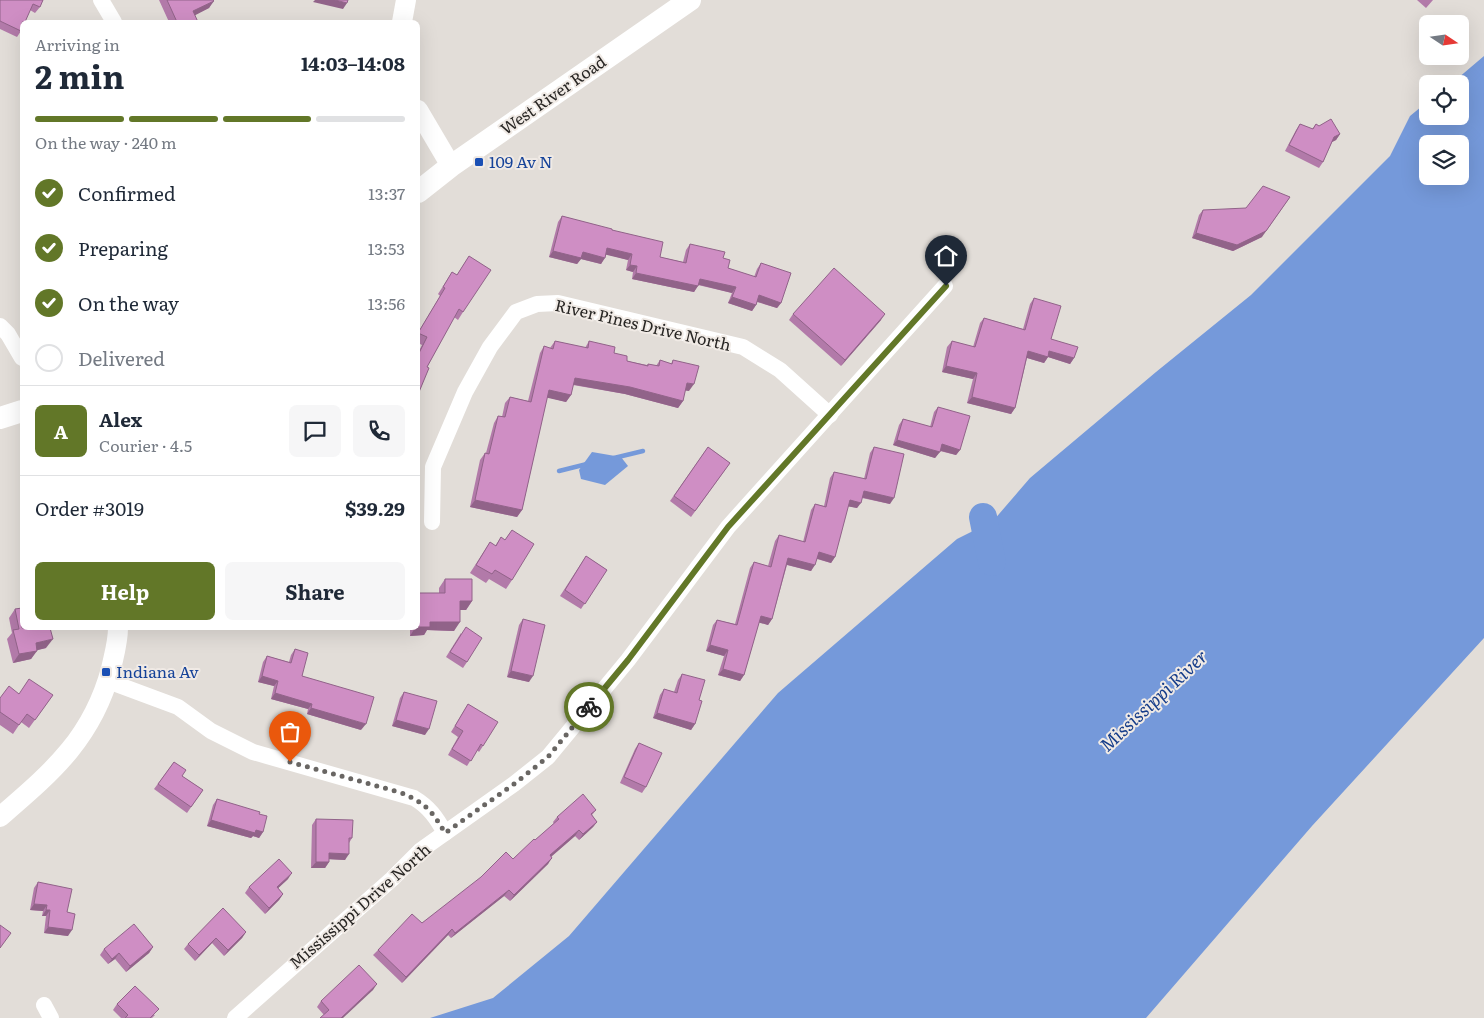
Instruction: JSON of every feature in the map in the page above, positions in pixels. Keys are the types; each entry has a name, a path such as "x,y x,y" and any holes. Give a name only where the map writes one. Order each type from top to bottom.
{"main road":[{"name":"West River Road","path":"420,190 451,166 690,0"},
{"path":"0,418 20,412"}],"street":[{"path":"101,0 113,20"},
{"path":"402,20 406,0"},
{"path":"420,113 451,166"},
{"name":"Mississippi Drive North","path":"235,1018 392,879 421,850 514,784 548,757 628,660 728,527 946,286"},
{"name":"River Pines Drive North","path":"432,522 433,467 465,392 490,347 516,312 537,304 558,303 743,347 780,370 830,415"},
{"path":"0,326 8,334 20,355"},
{"path":"0,817 43,780 78,741 94,714 108,681 116,650 118,630"},
{"path":"108,681 178,707 211,730 253,752 399,792 414,798 426,806 434,815 445,833"}],"water":[{"name":"Mississippi River","path":"1484,56 1484,638 1312,826 1146,1018 430,1018 493,998 569,936 778,693 957,539 993,521 1030,478 1251,295 1390,156 1410,116 1419,109 1419,125 1469,125 1469,75 1462,75"},
{"path":"592,452 621,457 628,466 605,485 581,479 579,470"}],"building":[{"path":"0,0 43,0 40,7 33,4 26,20 20,20 20,31 0,21"},
{"path":"167,0 214,1 193,11 197,20 176,20"},
{"path":"335,0 348,0 347,3"},
{"path":"1331,119 1340,134 1334,137 1323,162 1289,145 1300,124 1313,129 1316,124 1319,126"},
{"path":"1263,186 1290,197 1266,231 1237,245 1196,233 1203,210 1246,208"},
{"path":"562,216 663,242 660,257 686,263 690,244 725,252 723,258 730,260 728,268 756,277 761,263 791,273 781,303 759,295 756,305 732,297 736,287 700,279 698,286 636,273 637,266 630,265 632,254 607,248 605,258 583,252 581,258 553,251"},
{"path":"469,256 491,270 463,312 459,309 427,367 429,368 420,390 420,351 427,337 420,334 420,330 445,288 443,287 452,272 457,275"},
{"path":"834,268 885,314 845,360 793,314"},
{"path":"1034,298 1061,306 1051,339 1078,347 1074,358 1049,351 1048,357 1028,351 1015,408 972,397 977,373 946,366 952,341 975,347 984,318 1025,330"},
{"path":"555,341 588,348 589,341 615,347 614,353 627,356 627,361 648,366 648,364 659,366 660,360 672,364 673,360 699,366 694,384 687,383 683,401 630,387 575,378 571,395 549,390 522,510 475,500 485,453 489,454 498,416 505,417 510,397 531,402 544,346 553,349"},
{"path":"938,407 970,416 960,450 942,444 940,452 897,440 903,419 932,427"},
{"path":"708,447 730,463 695,511 674,496"},
{"path":"874,447 904,454 894,498 864,491 861,503 850,500 835,557 819,552 815,565 788,558 772,619 761,616 744,675 723,669 728,650 710,645 717,620 737,625 754,562 771,567 779,535 805,542 815,504 826,507 834,472 866,479"},
{"path":"512,530 534,544 512,580 495,570 492,574 476,565 490,542 496,546 501,537 505,540"},
{"path":"586,556 607,570 585,604 565,590"},
{"path":"445,579 472,579 472,601 460,601 460,622 430,622 430,627 420,627 420,593 445,593"},
{"path":"20,608 20,630 51,630 53,639 36,643 37,651 19,654 13,630 19,629 15,609"},
{"path":"523,619 545,625 533,676 511,671"},
{"path":"466,627 482,638 467,662 450,652"},
{"path":"295,649 308,653 302,676 374,697 366,724 311,708 312,704 275,693 278,681 262,676 267,656 291,663"},
{"path":"682,674 705,680 699,700 702,701 695,724 657,713 664,689 677,693"},
{"path":"29,679 53,695 35,720 27,714 19,725 0,712 0,698 9,686 19,694"},
{"path":"404,692 437,701 429,729 396,720"},
{"path":"468,704 498,722 471,761 452,749 463,731 455,726"},
{"path":"639,743 662,753 646,787 624,777"},
{"path":"174,762 186,770 182,776 203,790 191,807 158,784"},
{"path":"583,794 596,810 591,814 597,822 583,834 579,830 550,855 552,858 514,895 509,890 455,933 452,929 406,977 378,950 412,914 422,923 481,877 506,852 513,859 559,819 557,817"},
{"path":"217,799 260,812 259,814 267,816 263,832 256,830 255,833 211,820"},
{"path":"316,819 353,820 352,838 349,838 349,854 329,853 329,862 316,862"},
{"path":"279,859 292,873 277,887 283,894 269,908 249,887"},
{"path":"38,882 72,889 67,912 75,914 72,930 48,927 50,910 46,910 47,905 34,904"},
{"path":"223,908 246,932 228,950 216,938 199,955 188,944"},
{"path":"134,924 153,947 130,966 119,953 112,959 104,949"},
{"path":"0,925 11,933 0,948"},
{"path":"359,965 377,984 341,1018 320,1018 329,1010 321,1001"},
{"path":"135,986 159,1009 150,1018 125,1018 128,1015 117,1004"}],"waterway":[{"path":"614,458 643,451"},
{"path":"559,471 587,464"},
{"path":"983,517 992,562"}],"way so far":[{"path":"290,762 399,792 414,798 426,806 434,815 445,833 514,784 548,757 589,707"}],"place":[{"name":"109 Av N","path":"479,162"},
{"name":"Indiana Av","path":"106,672"}],"route":[{"path":"589,707 628,660 728,527 946,286"}]}
